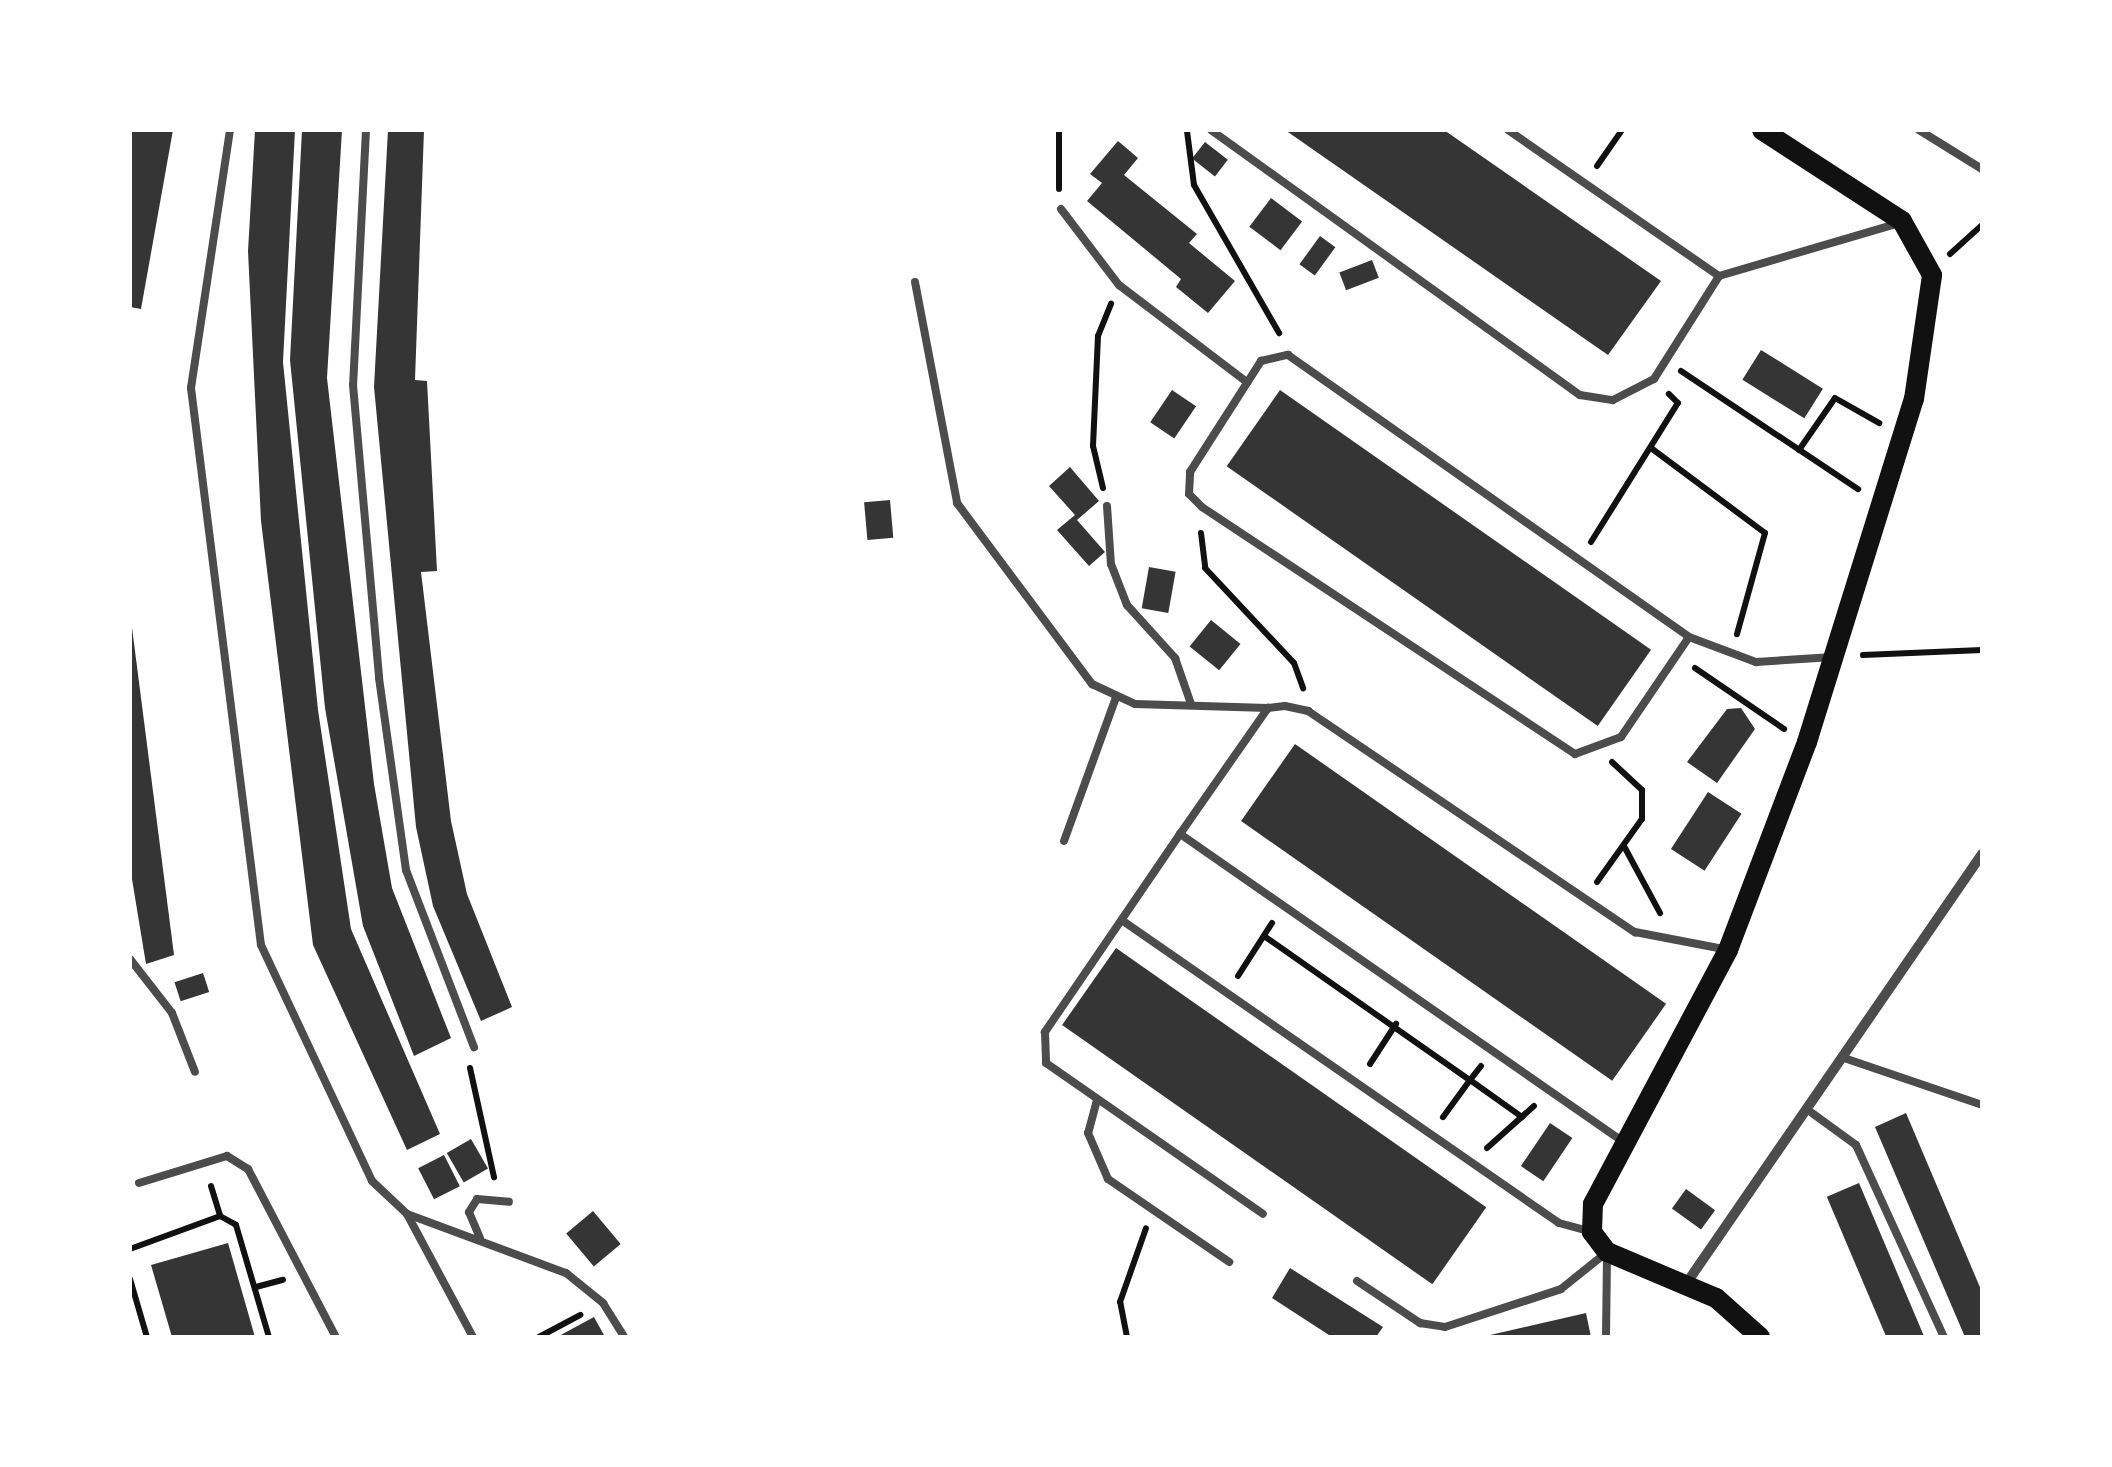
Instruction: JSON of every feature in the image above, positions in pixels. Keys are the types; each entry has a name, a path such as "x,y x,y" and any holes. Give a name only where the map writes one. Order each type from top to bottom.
{"main road":[{"path":"1760,1337 1729,1306 1607,1252 1592,1232 1593,1204 1728,950 1807,742 1837,656 1928,325 1932,275 1902,221 1762,130"}],"street":[{"path":"1685,1285 1812,1113 1982,854"}],"lane":[{"path":"230,130 191,388 261,944 372,1181 407,1214 473,1337"},
{"path":"366,130 354,385 379,678 406,870 474,1047"},
{"path":"1211,130 1580,395 1613,400 1654,379 1719,276 1902,221"},
{"path":"1508,130 1719,276"},
{"path":"1919,130 1982,168"},
{"path":"1061,209 1119,284 1247,382"},
{"path":"915,282 957,503 1092,684 1116,697 1308,711 1635,932 1728,950"},
{"path":"1690,637 1621,737 1600,752 1575,754 1202,507 1188,494 1190,472 1261,361 1288,355 1690,637 1756,662 1837,656"},
{"path":"1108,506 1111,564 1128,605 1176,658 1191,704"},
{"path":"1064,841 1116,697"},
{"path":"1262,1214 1046,1064 1046,1032 1268,708"},
{"path":"1180,834 1490,1053 1626,1143"},
{"path":"1123,922 1559,1222 1592,1232"},
{"path":"130,959 172,1014 195,1072"},
{"path":"1847,1059 1982,1105"},
{"path":"1096,1100 1088,1132 1096,1160 1150,1216 1228,1262"},
{"path":"1812,1113 1856,1145 1944,1337"},
{"path":"138,1183 228,1156 248,1168 336,1337"},
{"path":"480,1238 469,1212 493,1196 510,1202"},
{"path":"407,1214 566,1273 604,1303 624,1337"},
{"path":"1357,1281 1420,1323 1445,1327 1560,1289 1607,1252"},
{"path":"1606,1337 1607,1252"}],"path":[{"path":"1060,130 1061,209"},
{"path":"1188,130 1184,158 1194,185 1288,355"},
{"path":"1585,183 1622,130"},
{"path":"1108,506 1094,410 1098,336 1119,284"},
{"path":"1665,361 1872,498"},
{"path":"1579,559 1678,403 1654,379"},
{"path":"1798,450 1835,398 1893,431"},
{"path":"1650,448 1764,534 1729,653"},
{"path":"1202,507 1204,568 1294,663 1308,711"},
{"path":"1837,656 1982,650"},
{"path":"1678,656 1807,742"},
{"path":"1583,898 1625,848 1642,819 1642,790 1600,752"},
{"path":"1625,848 1677,942"},
{"path":"1227,992 1283,906"},
{"path":"1264,936 1522,1117"},
{"path":"1357,1083 1416,1000"},
{"path":"474,1047 471,1093 493,1196"},
{"path":"1431,1134 1490,1053"},
{"path":"1471,1162 1550,1092"},
{"path":"211,1186 220,1216 236,1225 269,1337"},
{"path":"130,1249 136,1240 220,1216"},
{"path":"1127,1337 1120,1302 1150,1216"},
{"path":"130,1233 136,1240"},
{"path":"130,1279 146,1337"},
{"path":"256,1288 277,1282"},
{"path":"539,1337 604,1303"}],"building":[{"path":"130,130 173,130 141,309 130,307"},
{"path":"255,130 295,130 283,362 318,710 351,929 440,1134 407,1150 313,945 261,521 248,251"},
{"path":"302,130 342,130 327,378 374,784 392,888 451,1038 414,1056 363,926 325,708 290,360"},
{"path":"388,130 424,130 415,380 427,381 437,571 421,572 451,821 467,894 512,1007 481,1021 433,906 416,827 374,387"},
{"path":"1285,130 1444,130 1661,281 1608,355"},
{"path":"1118,141 1138,158 1124,175 1197,234 1189,243 1235,281 1208,313 1176,287 1181,279 1087,201 1102,183 1090,174"},
{"path":"1205,142 1228,160 1215,176 1192,159"},
{"path":"1271,198 1302,221 1280,250 1249,227"},
{"path":"1320,236 1335,247 1315,275 1299,264"},
{"path":"1372,260 1379,278 1346,290 1339,273"},
{"path":"1761,350 1823,389 1804,418 1742,380"},
{"path":"1172,390 1196,406 1174,439 1150,422"},
{"path":"1280,390 1651,650 1598,726 1227,466"},
{"path":"1070,467 1099,501 1077,520 1105,552 1089,566 1057,530 1075,515 1049,486"},
{"path":"890,500 893,538 867,540 864,502"},
{"path":"1149,567 1176,572 1168,613 1142,608"},
{"path":"130,612 174,955 146,964 130,867"},
{"path":"1211,620 1241,644 1219,670 1190,646"},
{"path":"1741,708 1755,729 1717,783 1687,762 1727,709"},
{"path":"1295,744 1666,1004 1612,1081 1241,821"},
{"path":"1708,792 1742,814 1705,871 1671,849"},
{"path":"1116,948 1486,1207 1432,1284 1062,1025"},
{"path":"203,973 209,992 181,1001 174,982"},
{"path":"1906,1113 1982,1292 1982,1337 1965,1337 1875,1127"},
{"path":"1550,1123 1572,1138 1543,1181 1521,1166"},
{"path":"471,1139 488,1168 464,1182 447,1153"},
{"path":"444,1155 460,1186 434,1199 418,1168"},
{"path":"1859,1183 1924,1337 1886,1337 1827,1197"},
{"path":"1686,1189 1715,1210 1701,1230 1672,1208"},
{"path":"593,1211 621,1244 594,1266 566,1233"},
{"path":"228,1243 255,1337 172,1337 151,1265"},
{"path":"1290,1268 1383,1327 1376,1337 1332,1337 1272,1298"},
{"path":"1586,1313 1591,1337 1490,1337 1490,1335"},
{"path":"594,1317 605,1337 557,1337"}]}
